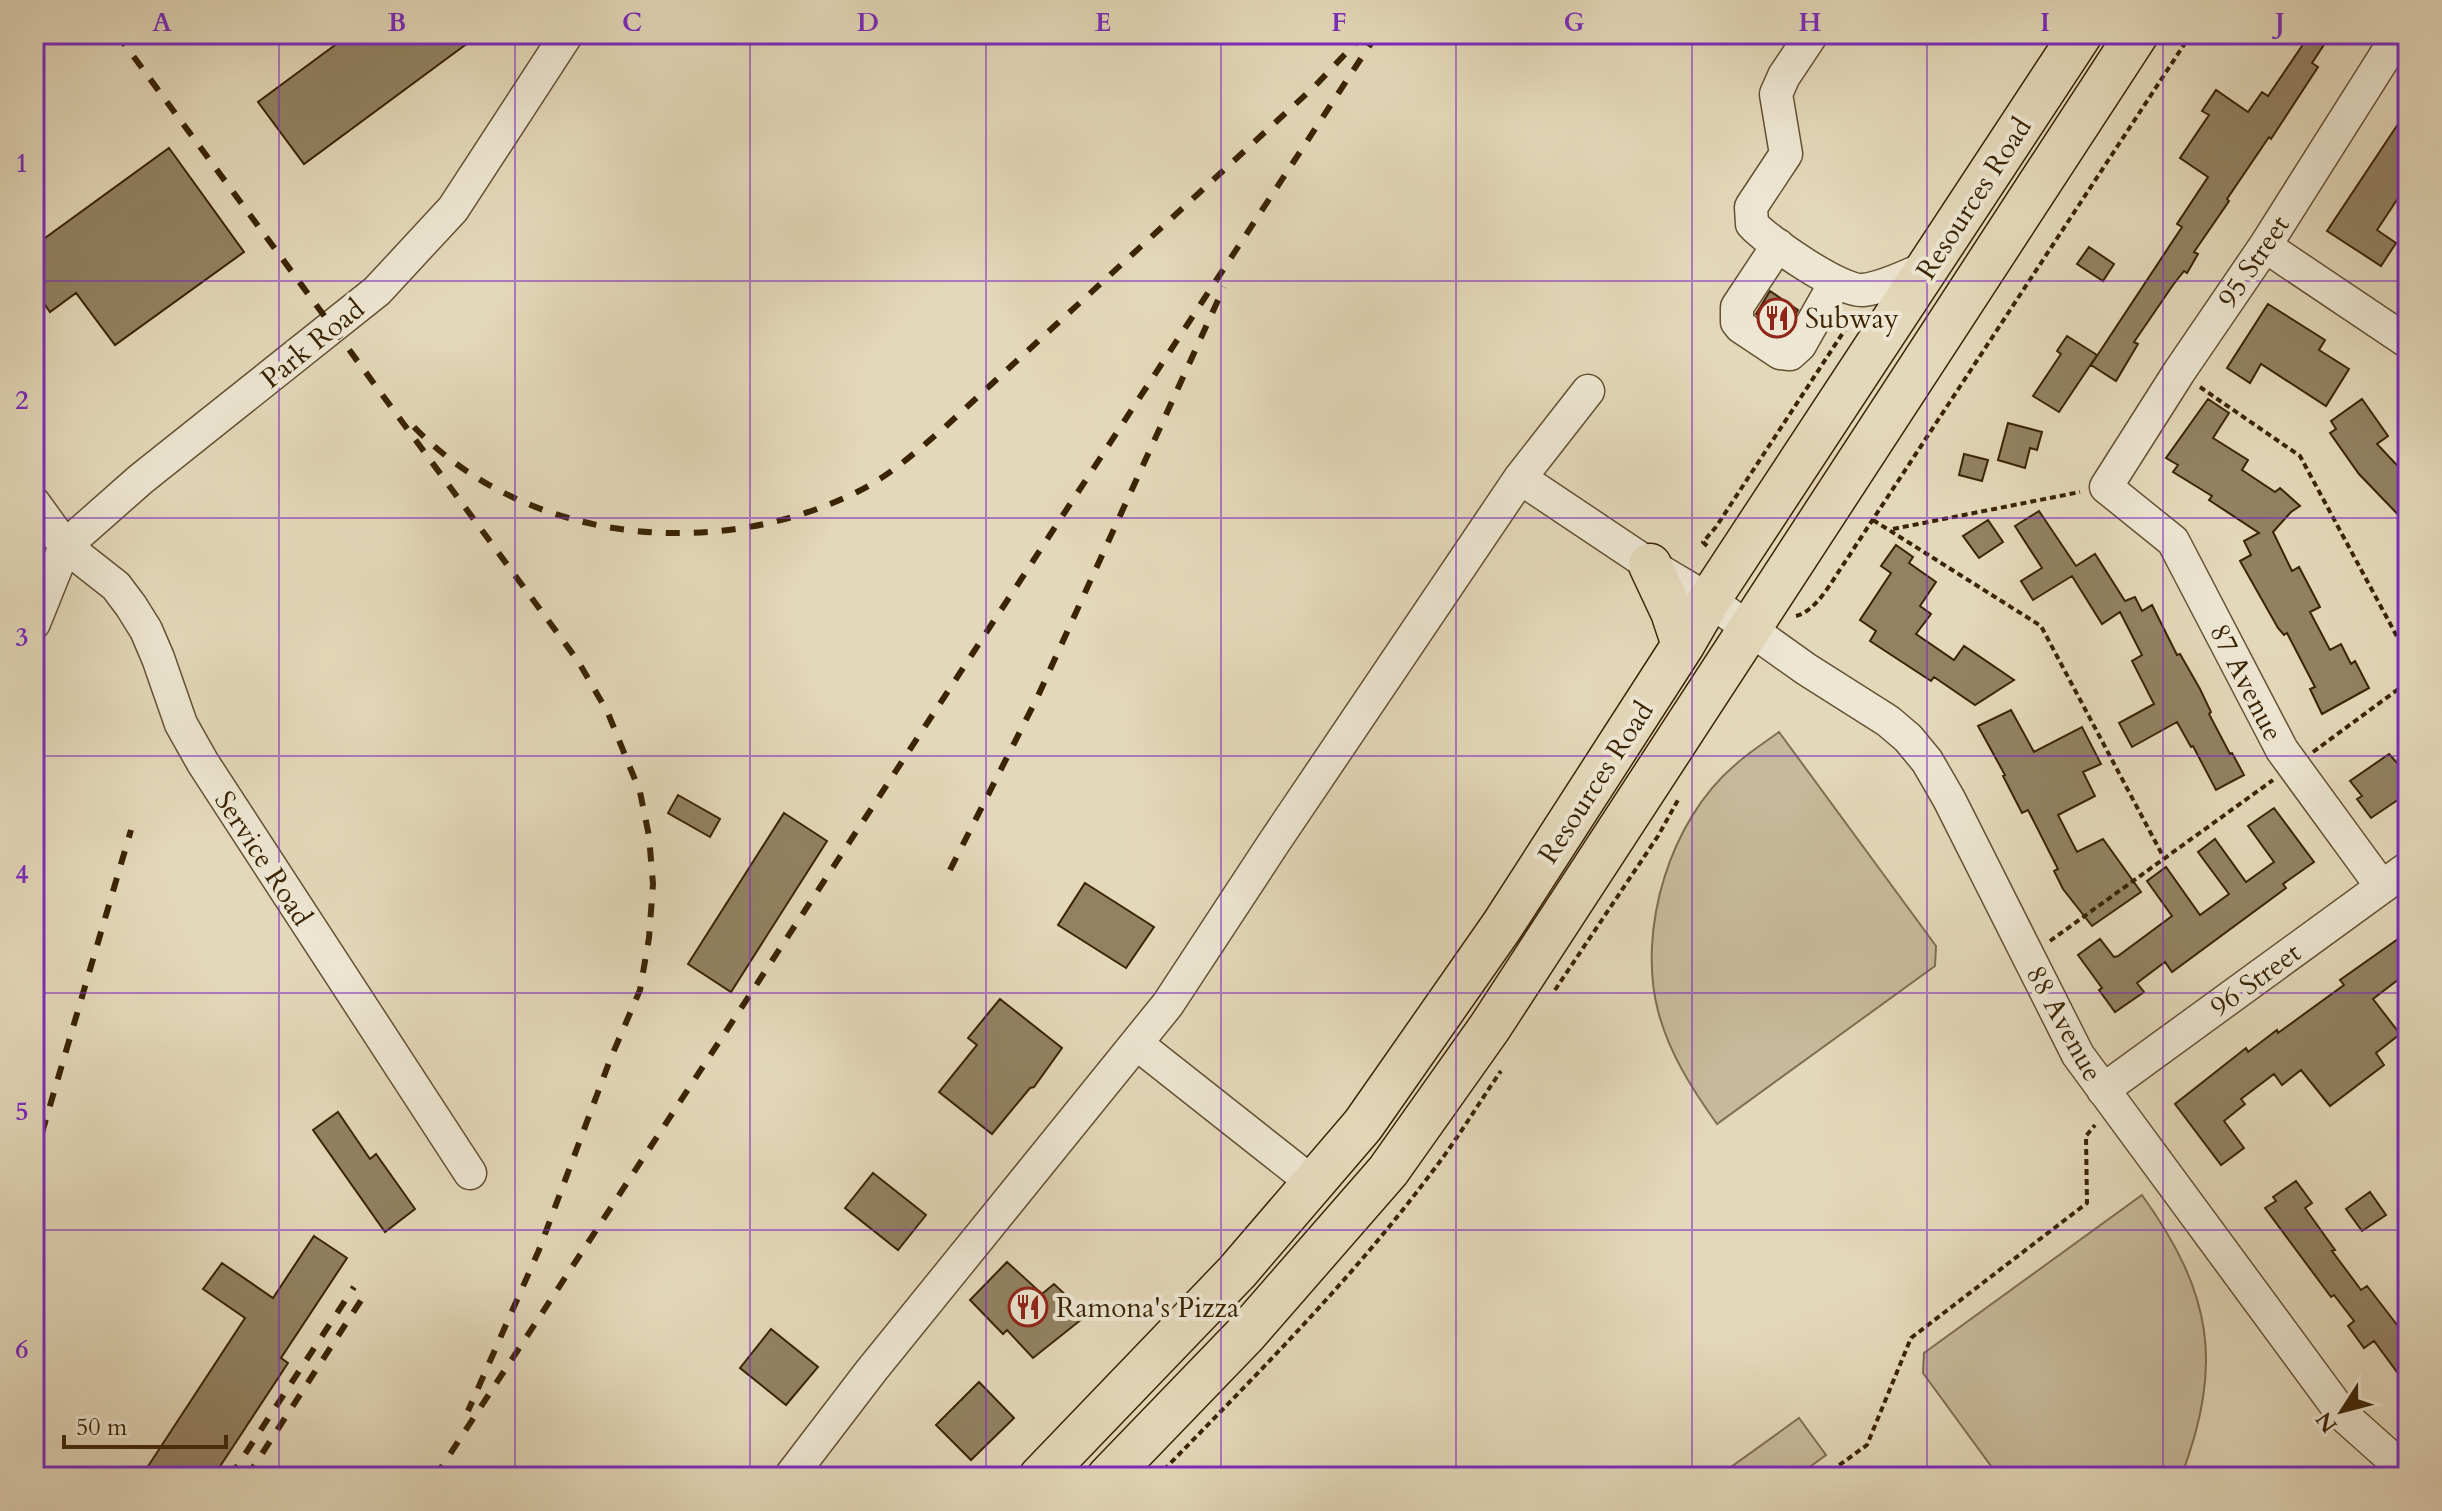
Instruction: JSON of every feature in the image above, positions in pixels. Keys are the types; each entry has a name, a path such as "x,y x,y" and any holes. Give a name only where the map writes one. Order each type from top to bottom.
{"main road":[{"name":"Resources Road","path":"1108,1477 1245,1335 1388,1171 1490,1027 2137,34"},
{"name":"Resources Road","path":"1040,1477 1237,1272 1363,1125 1502,926 1709,600 2078,36"},
{"path":"1650,565 1672,612 1683,645"}],"street":[{"name":"Park Road","path":"34,623 65,546 141,479 377,291 453,209 567,34"},
{"path":"1812,34 1784,76 1776,94 1786,154 1750,213 1752,224 1778,245 1835,283 1851,290 1866,290 1928,267"},
{"name":"95 Street","path":"2106,487 2265,246 2399,34"},
{"path":"1778,245 1737,307 1737,322 1741,327 1780,353 1790,354 1803,341 1835,283"},
{"path":"2265,246 2408,342"},
{"path":"790,1477 861,1384 1168,1004 1520,478 1588,391"},
{"name":"88 Avenue","path":"1520,478 1650,565 1709,600 1806,669 1888,721 1908,738 1927,761 1949,799 2078,1055 2343,1415 2408,1473"},
{"name":"87 Avenue","path":"2106,487 2173,541 2293,767 2382,887"},
{"name":"Service Road","path":"34,503 65,546 116,586 131,606 158,658 181,724 203,763 470,1173"},
{"name":"96 Street","path":"2103,1090 2408,868"},
{"path":"1137,1044 1313,1183"}],"path":[{"path":"1792,616 1801,616 1822,594 1873,520 2191,34"},
{"path":"1703,542 1850,322"},
{"path":"2179,372 2300,456 2408,657"},
{"path":"1890,530 2106,487"},
{"path":"1873,520 2041,626 2164,858"},
{"path":"2028,956 2408,682"},
{"path":"1823,1477 1867,1445 1911,1338 2087,1203 2086,1136 2096,1124"}],"shaded area":[{"path":"1779,732 1936,946 1935,966 1717,1124 1682,1070 1658,1011 1652,946 1656,912 1664,878 1693,815 1712,788 1735,765"},
{"path":"2142,1195 2184,1264 2204,1330 2206,1364 2203,1399 2181,1477 1999,1477 1923,1373 1924,1353"},
{"path":"1799,1418 1826,1455 1796,1477 1738,1477 1731,1467"}],"building":[{"path":"350,34 480,34 304,164 258,102"},
{"path":"2310,34 2331,34 2312,63 2318,67 2227,199 2229,201 2194,252 2198,254 2187,273 2184,271 2173,285 2134,342 2138,344 2116,381 2091,365 2182,227 2177,224 2208,177 2180,158 2209,115 2202,111 2216,90 2248,112 2262,92 2268,96"},
{"path":"2408,109 2408,183 2377,230 2396,243 2381,266 2327,231"},
{"path":"169,148 244,252 115,345 76,293 50,312 34,289 34,246"},
{"path":"2089,247 2114,264 2103,281 2077,264"},
{"path":"1770,291 1798,310 1785,333 1756,314"},
{"path":"2268,304 2325,340 2319,350 2349,369 2326,406 2261,364 2250,383 2227,368"},
{"path":"2067,336 2097,355 2059,412 2033,396 2061,354 2057,351"},
{"path":"2208,399 2229,413 2213,438 2248,460 2242,470 2275,492 2280,488 2300,506 2273,532 2292,571 2299,567 2320,607 2310,612 2330,650 2341,644 2351,664 2355,661 2369,688 2322,714 2310,689 2315,687 2287,633 2284,635 2278,628 2240,561 2251,555 2244,541 2259,533 2209,500 2212,496 2173,472 2178,465 2166,458"},
{"path":"2362,399 2388,436 2377,444 2408,477 2408,525 2359,474 2330,433 2336,429 2331,421"},
{"path":"2008,423 2042,432 2037,450 2030,448 2025,468 1998,460"},
{"path":"1964,454 1988,460 1982,481 1959,475"},
{"path":"2039,511 2076,566 2095,554 2125,601 2135,597 2142,611 2152,605 2244,775 2216,790 2177,722 2132,747 2119,723 2154,704 2132,661 2142,655 2120,612 2102,624 2072,576 2033,600 2021,581 2042,568 2015,526"},
{"path":"1988,520 2003,542 1979,558 1963,536"},
{"path":"1896,545 1913,557 1909,563 1936,582 1920,606 1931,614 1916,634 1954,660 1964,646 2014,680 1975,705 1934,677 1931,681 1870,641 1876,631 1860,620 1891,573 1881,566"},
{"path":"2011,710 2034,752 2082,727 2101,764 2083,772 2095,796 2058,815 2077,852 2103,839 2141,892 2092,926 2063,889 2054,871 2058,869 2028,810 2022,813 1978,726"},
{"path":"2389,754 2398,764 2408,757 2408,793 2371,818 2357,799 2362,796 2350,781"},
{"path":"678,795 720,819 710,837 668,813"},
{"path":"2274,808 2314,862 2283,884 2286,888 2172,972 2165,962 2137,983 2144,992 2115,1012 2078,955 2100,939 2114,957 2118,956 2172,916 2147,881 2166,867 2200,915 2229,894 2198,852 2215,839 2246,882 2274,862 2248,826"},
{"path":"784,813 827,841 731,992 688,964"},
{"path":"1085,883 1154,927 1126,968 1058,925"},
{"path":"2408,932 2408,972 2373,999 2400,1034 2376,1053 2384,1065 2330,1106 2301,1070 2282,1085 2274,1074 2241,1099 2245,1104 2224,1121 2244,1148 2221,1165 2175,1104 2246,1048 2248,1052 2277,1030 2278,1033 2344,985 2340,980"},
{"path":"1000,999 1062,1048 1034,1087 992,1134 939,1092 977,1045 968,1038"},
{"path":"338,1112 370,1159 376,1154 415,1209 385,1232 313,1130"},
{"path":"873,1173 926,1215 898,1250 845,1208"},
{"path":"2296,1181 2312,1203 2305,1208 2335,1250 2332,1251 2361,1290 2367,1286 2408,1339 2408,1387 2374,1341 2364,1348 2348,1326 2354,1321 2334,1295 2331,1297 2265,1208 2276,1201 2273,1197"},
{"path":"2370,1192 2386,1215 2362,1231 2346,1209"},
{"path":"314,1236 347,1258 281,1358 288,1363 213,1477 141,1477 245,1318 203,1289 222,1263 273,1298"},
{"name":"Ramona's Pizza","path":"1007,1262 1042,1294 1054,1284 1087,1315 1033,1358 1007,1330 1003,1334 970,1300"},
{"path":"771,1329 818,1367 786,1405 740,1368"},
{"path":"979,1382 1014,1418 971,1460 936,1425"}],"railway":[{"path":"117,34 578,661 608,713 640,792 649,836 653,884 649,938 640,990 610,1060 539,1250 468,1411"},
{"path":"414,427 460,466 511,496 566,517 625,530 684,533 744,528 802,514 857,492 892,470 945,427 1315,86 1364,34"},
{"path":"435,1477 1377,34"},
{"path":"950,870 1038,696 1224,287"},
{"path":"34,1160 131,830"},
{"path":"230,1477 354,1287"},
{"path":"247,1477 365,1294"}],"place":[{"name":"Subway","path":"1777,318"},
{"name":"Ramona's Pizza","path":"1028,1307"}]}
